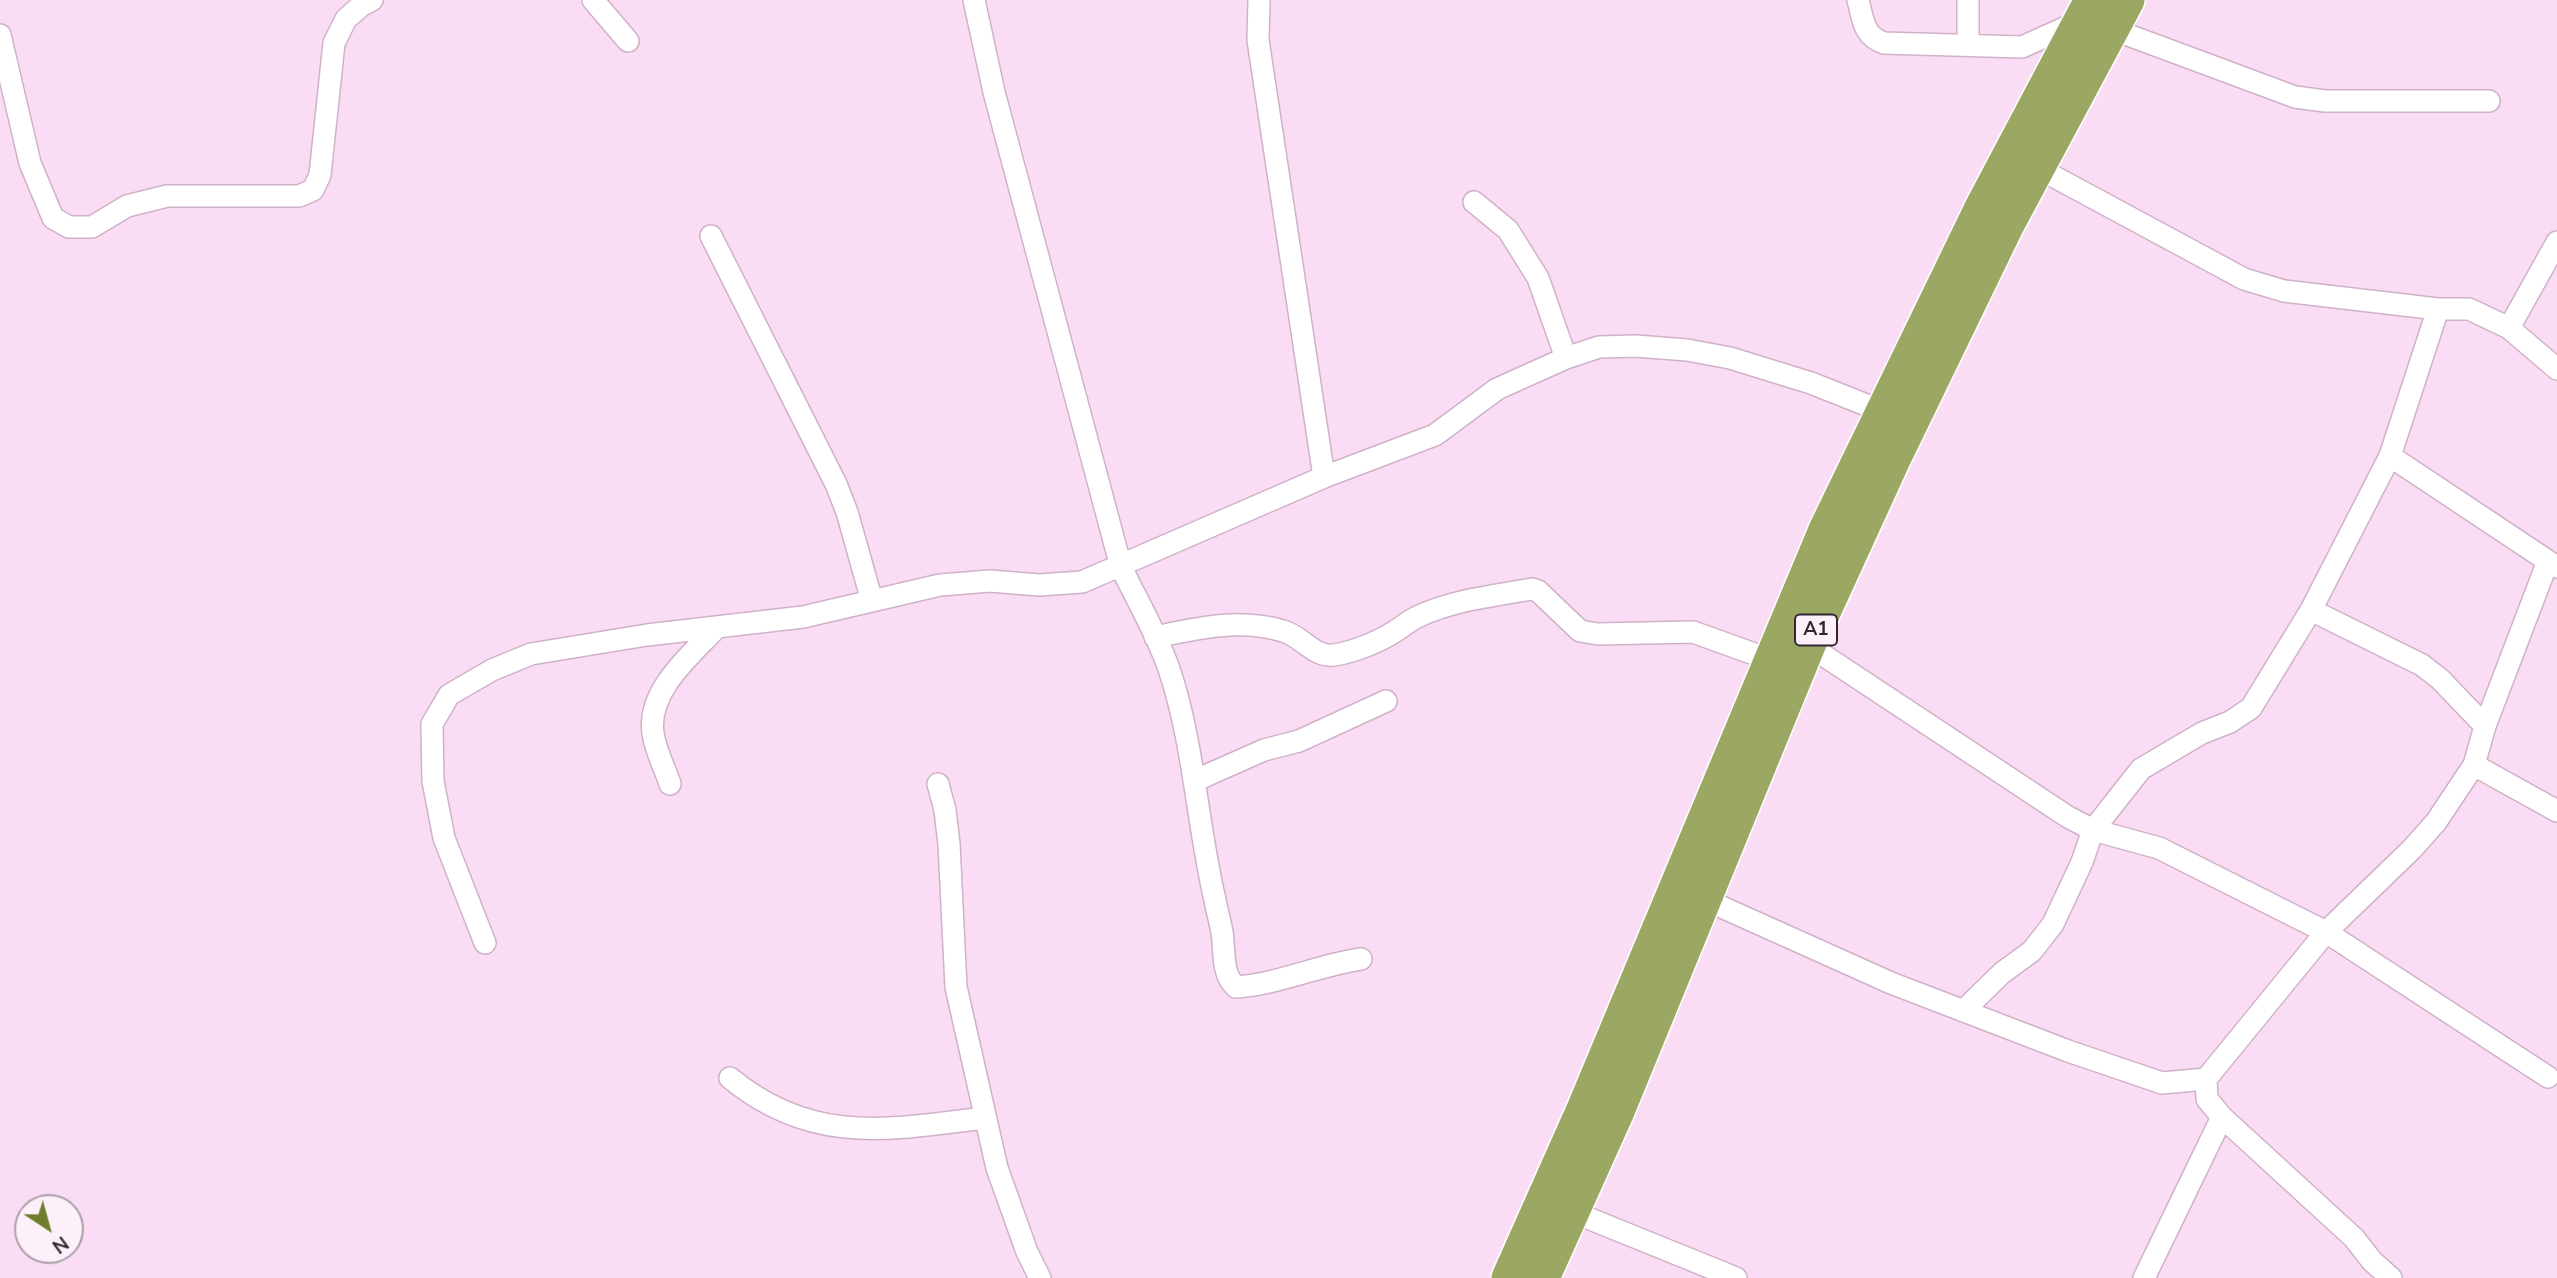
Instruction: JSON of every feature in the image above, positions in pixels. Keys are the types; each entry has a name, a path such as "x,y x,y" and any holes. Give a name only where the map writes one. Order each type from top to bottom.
{"highway":[{"name":"A1","path":"1542,1278 1616,1111 1689,892 1771,660 1826,530 1983,206 2054,72 2103,13"},
{"name":"A1","path":"1509,1278 1585,1107 1808,646 1930,380 2006,226 2038,168 2103,13"}],"street":[{"path":"0,35 30,163 53,218 69,227 92,227 127,206 167,196 299,195 313,190 320,175 334,43 346,19 372,0"},
{"path":"593,0 628,41"},
{"path":"974,0 994,92 1121,567 1155,637 1172,682 1194,781 1208,869 1222,931 1226,972 1230,982 1237,987 1253,986 1361,959"},
{"path":"1259,0 1258,40 1324,477"},
{"path":"1858,0 1866,28 1873,40 1884,43 2022,47 2103,13 2295,97 2325,101 2489,100"},
{"path":"1968,0 1968,45"},
{"path":"2022,47 2054,72"},
{"path":"2038,168 2244,279 2284,291 2438,309 2469,309 2508,328 2557,369"},
{"path":"1474,202 1508,230 1538,278 1566,358"},
{"path":"711,236 836,484 873,601"},
{"path":"2508,328 2557,242"},
{"path":"1963,1011 2002,973 2032,950 2053,925 2082,862 2092,830 2141,769 2202,733 2231,722 2251,708 2311,610 2390,456 2438,309"},
{"path":"485,943 444,838 433,780 432,724 449,695 492,670 531,654 648,635 803,617 940,585 990,581 1039,585 1082,582 1324,477 1435,435 1497,389 1566,358 1599,347 1636,346 1687,350 1730,358 1811,383 1884,412"},
{"path":"2390,456 2553,564 2485,726 2474,765 2436,822 2412,849 2326,932 2206,1079 2207,1099 2222,1117 2354,1238 2371,1261 2391,1278"},
{"path":"1155,637 1226,624 1252,625 1300,637 1316,653 1331,656 1392,633 1416,618 1459,602 1532,589 1538,591 1580,631 1598,634 1693,632 1771,660"},
{"path":"2311,610 2422,666 2440,679 2485,726"},
{"path":"670,784 652,732 655,709 666,683 715,629"},
{"path":"1808,646 2049,807 2092,830 2159,848 2326,932 2548,1077"},
{"path":"1194,781 1264,750 1299,741 1386,701"},
{"path":"2474,765 2557,811"},
{"path":"938,784 945,810 949,844 956,987 984,1118 1001,1180 1027,1252 1040,1278"},
{"path":"1689,892 1891,984 2068,1051 2162,1083 2206,1079"},
{"path":"730,1078 752,1097 786,1112 827,1125 856,1130 894,1129 984,1118"},
{"path":"2144,1278 2222,1117"},
{"path":"1573,1212 1736,1278"}]}
